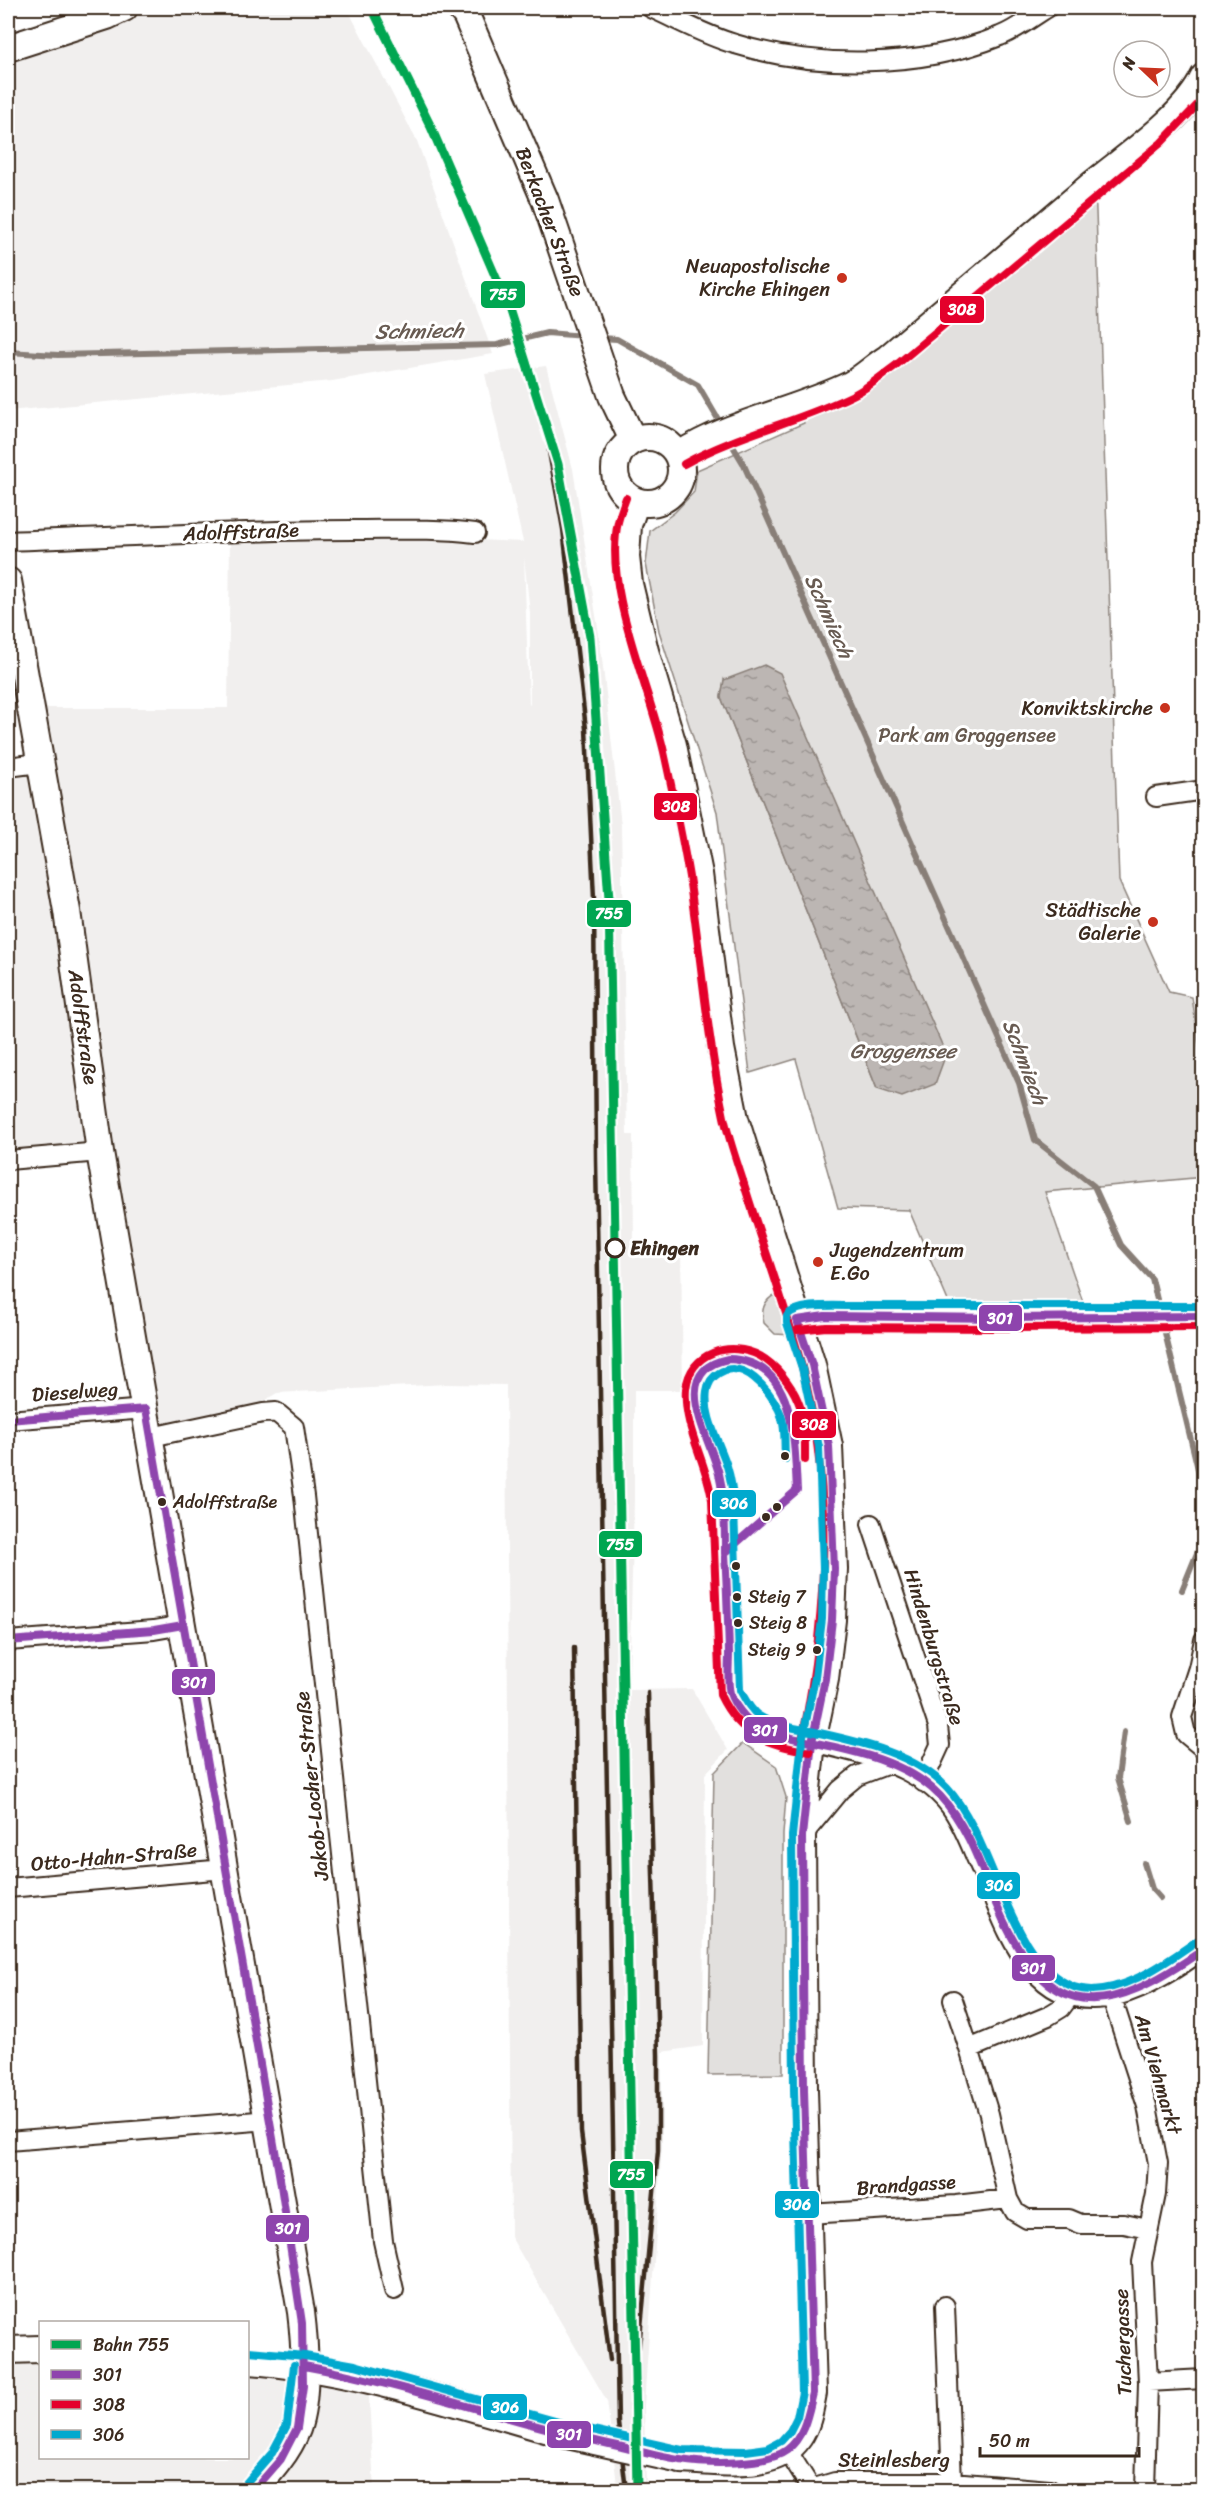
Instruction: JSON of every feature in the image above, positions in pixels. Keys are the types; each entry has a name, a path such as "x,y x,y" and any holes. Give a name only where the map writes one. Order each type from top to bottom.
{"street":[{"path":"8,48 107,16 124,8"},
{"name":"Berkacher Straße","path":"460,8 466,15 545,200 612,396 633,440"},
{"path":"651,8 734,44 785,55 829,61 932,56 1002,36 1047,8"},
{"path":"679,455 702,441 852,384 888,358 1087,189 1155,135 1202,86"},
{"path":"656,437 671,445 679,455 682,467 680,482 674,492 655,503 636,501 620,488 615,464 618,455 633,440 656,437"},
{"path":"249,2361 304,2366 353,2375 563,2434 681,2460 747,2462 771,2458 787,2450 799,2437 807,2420 813,2393 804,2090 802,1836 812,1742 825,1679 832,1620 834,1569 829,1446 812,1365 735,1119 721,1048 697,862 673,745 645,651 629,584 626,557 628,525 636,501"},
{"name":"Adolffstraße","path":"8,541 317,529 441,529 475,533"},
{"name":"Adolffstraße","path":"8,580 67,911 100,1152 297,2282 304,2366 297,2428 281,2458 254,2490"},
{"path":"8,767 39,763"},
{"path":"1156,797 1203,790"},
{"path":"8,1160 100,1152"},
{"path":"797,1320 825,1316 1199,1316"},
{"name":"Dieselweg","path":"8,1420 146,1409"},
{"name":"Jakob-Locher-Straße","path":"151,1437 276,1412 294,1427 304,1496 383,2241 394,2290"},
{"name":"Hindenburgstraße","path":"871,1524 938,1726 940,1745 934,1763 923,1782"},
{"path":"8,1641 154,1630 183,1625"},
{"path":"1203,1640 1198,1668 1182,1717 1186,1734 1203,1749"},
{"name":"Am Viehmarkt","path":"812,1742 891,1763 923,1782 949,1806 1013,1940 1031,1968 1048,1984 1070,1996 1092,2000 1112,1998 1148,2106 1158,2163 1156,2194 1148,2229"},
{"path":"802,1836 840,1790 856,1776 891,1763"},
{"name":"Otto-Hahn-Straße","path":"8,1888 225,1869"},
{"path":"1112,1998 1168,1974 1203,1949"},
{"path":"969,2049 1048,2016 1061,2008 1070,1996"},
{"path":"953,2000 990,2114 1008,2199 1015,2212 1027,2219 1069,2219 1081,2224 1124,2224 1148,2229"},
{"path":"8,2141 270,2120"},
{"name":"Brandgasse","path":"808,2214 956,2205 1008,2199"},
{"name":"Tuchergasse","path":"1145,2490 1148,2382 1142,2262 1148,2229"},
{"path":"945,2306 952,2482"},
{"path":"8,2350 39,2349"},
{"path":"1148,2382 1203,2379"},
{"path":"787,2450 811,2490"},
{"name":"Steinlesberg","path":"811,2490 835,2482 952,2482 1050,2490"}],"shaded area":[{"path":"156,8 347,8 417,141 493,354 332,381 8,411 8,57 78,39"},
{"path":"546,366 573,469 600,641 621,825 627,1135 633,1135 634,1247 681,1247 683,1390 634,1390 634,1500 629,1690 692,1689 728,1750 705,1774 703,2046 662,2052 662,2145 644,2406 646,2486 617,2485 607,2401 511,2237 506,1385 447,1384 277,1393 229,1421 151,1437 93,1148 84,1142 8,1149 8,767 39,762 30,708 228,708 230,538 432,538 523,542 485,374","holes":["524,557 530,613 530,705"]},
{"path":"39,2349 39,2459 249,2459 249,2362 368,2379 374,2490 8,2490 8,2350"}],"green space":[{"name":"Park am Groggensee","path":"1095,182 1119,881 1169,992 1192,997 1203,1074 1204,1177 1045,1192 1084,1305 951,1308 909,1210 838,1208 796,1059 750,1073 717,812 659,631 646,564 650,531 675,512 694,492 697,470 804,423 801,405 852,384","holes":["724,680 877,1089 721,697"]},
{"path":"778,1293 791,1335 775,1334 764,1323 765,1305"},
{"path":"743,1743 776,1766 786,1797 783,1834 783,2074 708,2075 714,1773"}],"water":[{"name":"Groggensee","path":"764,665 780,673 946,1054 935,1084 902,1097 877,1089 721,697 724,680"}],"waterway":[{"name":"Schmiech","path":"8,352 58,355 497,345 547,333 584,336"},
{"name":"Schmiech","path":"600,338 617,339 698,385 722,426"},
{"name":"Schmiech","path":"728,438 743,463 1019,1083 1035,1140 1094,1186 1121,1245 1152,1279 1204,1494"},
{"name":"Schmiech","path":"1182,1590 1204,1536"},
{"name":"Schmiech","path":"1124,1732 1118,1778 1131,1821"},
{"name":"Schmiech","path":"1144,1863 1152,1889 1160,1898"}],"railway":[{"path":"541,408 563,529 586,729 594,899 596,1160 618,2423 626,2490"},
{"path":"574,1648 581,2132 610,2360"},
{"path":"635,2389 658,2151 658,2055 648,1693"}],"rail line":[{"name":"755","path":"372,8 431,127 509,308 558,464 590,637 609,899 637,2490"}],"transit line":[{"name":"308","path":"684,464 725,444 811,413 859,392 869,385 895,366 1161,143 1204,98"},
{"name":"308","path":"626,498 618,522 615,548 617,577 630,637 664,752 680,830 724,1117 802,1367 819,1460 823,1506 821,1601 817,1647 802,1740"},
{"name":"306","path":"249,2351 305,2356 355,2365 566,2424 682,2450 746,2451 768,2448 781,2441 790,2431 797,2417 802,2392 794,2090 792,1836 802,1741 815,1677 822,1619 823,1569 819,1447 802,1368 787,1323 787,1316 799,1309 827,1306 1204,1306"},
{"name":"301","path":"797,1320 825,1316 1001,1318 1204,1316"},
{"name":"301","path":"304,2366 383,2383 578,2437 680,2460 720,2463 765,2459 787,2450 802,2431 813,2393 804,2090 802,1836 812,1742 825,1679 832,1620 834,1569 829,1446 812,1365 797,1320"},
{"name":"308","path":"798,1330 826,1327 1204,1327"},
{"name":"308","path":"805,1460 801,1408 787,1382 772,1364 760,1356 736,1349 713,1353 703,1358 695,1366 689,1376 686,1403 712,1500 720,1695 737,1720 757,1736 781,1746 810,1752"},
{"name":"301","path":"728,1359 751,1363 767,1373 779,1388 787,1406 792,1427 797,1490 725,1553 721,1484 697,1408 696,1391 699,1377 709,1366 728,1359"},
{"name":"306","path":"785,1459 783,1422 769,1394 755,1378 746,1373 728,1369 719,1373 711,1381 706,1401 732,1486 740,1690 753,1711 779,1724 850,1740 886,1751 919,1766 934,1776 947,1788 964,1810 1017,1927 1033,1953 1052,1974 1074,1987 1090,1990 1106,1989 1123,1984 1156,1968 1198,1940"},
{"name":"301","path":"146,1409 280,2179 302,2323 303,2386 297,2428 281,2459 254,2490"},
{"name":"301","path":"8,1420 146,1409"},
{"name":"301","path":"725,1553 729,1684 732,1698 740,1711 751,1722 768,1731 863,1754 897,1766 927,1784 940,1796 958,1820 973,1847 996,1904 1016,1944 1037,1972 1059,1990 1082,1998 1108,1998 1137,1989 1169,1972 1204,1949"},
{"name":"301","path":"8,1641 154,1630 183,1625"},
{"name":"306","path":"246,2483 272,2453 287,2425 294,2365"}],"place":[{"name":"Neuapostolische Kirche Ehingen","path":"842,278"},
{"name":"Konviktskirche","path":"1165,708"},
{"name":"Städtische Galerie","path":"1153,922"},
{"name":"Ehingen","path":"615,1248"},
{"name":"Jugendzentrum E.Go","path":"818,1262"},
{"name":"Adolffstraße","path":"162,1502"},
{"name":"Steig 7","path":"737,1597"},
{"name":"Steig 8","path":"738,1623"},
{"name":"Steig 9","path":"817,1650"}]}
